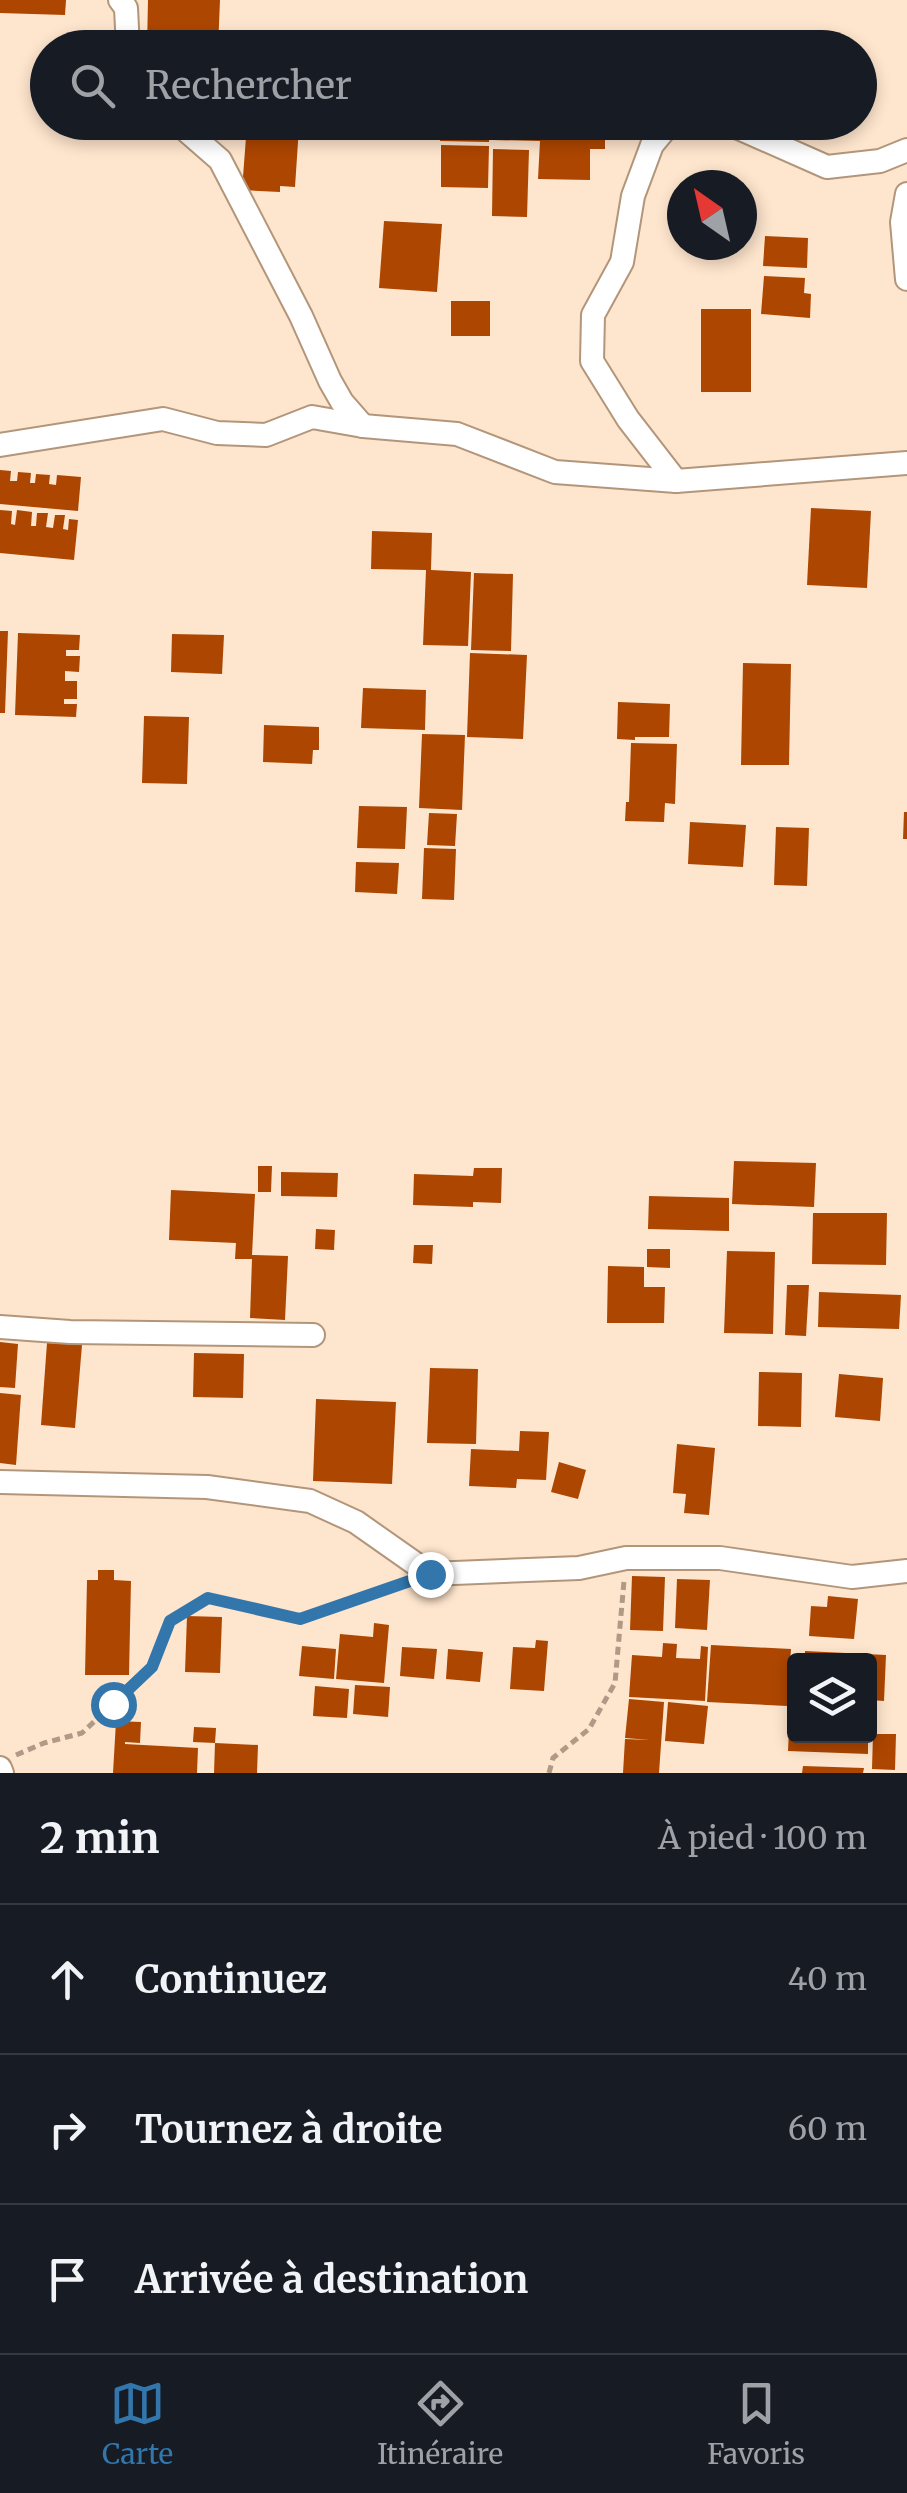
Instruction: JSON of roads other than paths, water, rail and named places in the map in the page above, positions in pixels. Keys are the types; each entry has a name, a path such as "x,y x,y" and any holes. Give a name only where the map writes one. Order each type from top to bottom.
{"street":[{"path":"120,0 126,8 127,30"},
{"path":"197,140 220,160 302,316 330,381 363,426"},
{"path":"656,140 633,196 622,262 593,315 592,362 628,419 676,481"},
{"path":"765,140 826,167 880,161 907,150"},
{"path":"907,194 902,222 907,279"},
{"path":"0,445 163,419 217,433 266,435 312,417 363,426 457,434 555,472 676,481 907,464"},
{"path":"0,1327 70,1332 313,1335"},
{"path":"0,1482 207,1487 310,1501 356,1522 430,1574 579,1568 626,1558 720,1558 852,1577 907,1572"}]}
